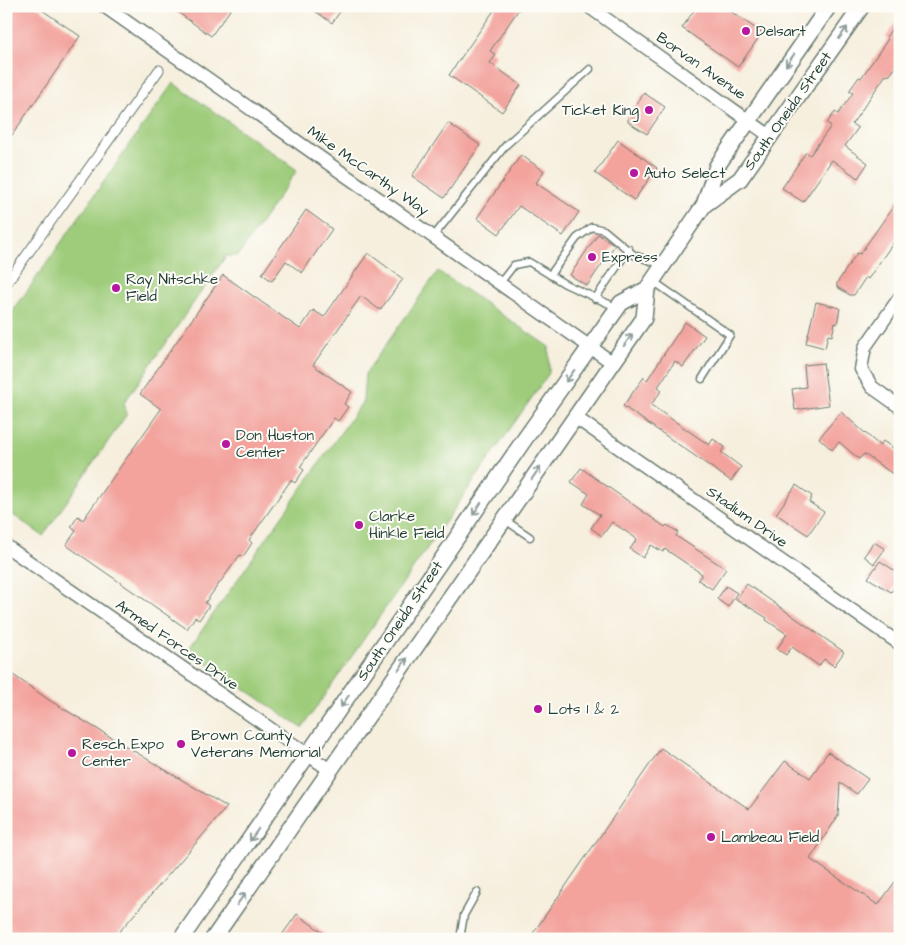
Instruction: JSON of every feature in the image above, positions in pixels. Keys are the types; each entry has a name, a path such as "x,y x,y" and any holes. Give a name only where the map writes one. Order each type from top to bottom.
{"street":[{"name":"Mike McCarthy Way","path":"104,6 613,362"},
{"name":"Borvan Avenue","path":"588,6 770,136"},
{"name":"South Oneida Street","path":"181,939 524,440 621,303 650,285 664,265 704,205 717,166 828,6"},
{"name":"South Oneida Street","path":"704,205 740,180 862,6"},
{"path":"6,284 159,70"},
{"name":"South Oneida Street","path":"213,939 644,318 650,285"},
{"path":"900,297 864,347 861,369 872,387 900,406"},
{"name":"Stadium Drive","path":"575,417 900,644"},
{"name":"Armed Forces Drive","path":"6,546 330,770"}],"lane":[{"path":"433,237 506,145 590,69"},
{"path":"550,275 577,238 592,227 604,230 630,249 634,255 664,265"},
{"path":"595,299 630,249"},
{"path":"500,283 514,265 529,262 595,299 618,308"},
{"path":"650,285 730,335 702,379"},
{"path":"504,519 530,536"},
{"path":"460,939 464,915 477,892"}],"green space":[{"name":"Ray Nitschke Field","path":"173,83 297,170 238,256 226,256 124,403 127,414 43,536 6,510 6,321"},
{"name":"Clarke Hinkle Field","path":"438,271 549,347 549,373 302,728 188,650 363,401 365,374"}],"building":[{"path":"6,6 36,6 80,36 6,144"},
{"path":"169,6 233,6 211,36"},
{"path":"308,6 344,6 332,23"},
{"path":"497,6 521,6 490,51 496,55 490,63 521,85 502,112 449,75"},
{"path":"697,6 723,6 762,33 738,67 682,28"},
{"path":"900,17 900,61 890,75 885,76 852,124 858,128 845,146 868,163 858,178 832,160 803,202 782,188 806,152 810,155 831,126 827,123 835,112 838,114 853,93 849,91 859,77 861,78 888,39 886,37"},
{"path":"644,93 665,107 647,134 628,122 628,117"},
{"path":"448,123 480,145 444,198 412,176"},
{"path":"618,140 657,168 634,200 595,173"},
{"path":"521,155 544,171 536,183 579,212 563,236 519,206 499,234 477,218"},
{"path":"900,197 900,233 868,279 866,277 854,295 850,295 837,287 837,283 857,253 860,254"},
{"path":"306,210 332,229 302,273 286,261 272,281 262,274"},
{"path":"598,234 615,245 587,286 570,275"},
{"name":"Don Huston Center","path":"368,253 403,279 380,310 361,296 313,365 352,392 344,404 348,407 338,421 334,418 300,467 304,470 295,483 291,480 249,540 252,543 243,557 240,555 205,603 209,606 199,620 195,617 187,629 66,545 76,531 71,527 78,516 83,520 161,409 140,394 223,275 300,329 313,310 324,317"},
{"path":"816,302 840,308 837,324 835,323 832,336 828,335 825,348 806,343"},
{"path":"685,322 705,336 683,367 675,361 658,387 662,390 651,405 709,445 713,439 725,447 721,452 741,467 731,481 623,406 644,377 647,380"},
{"path":"823,363 829,405 795,410 792,389 806,387 804,365"},
{"path":"841,412 880,446 883,441 900,453 900,479 864,454 859,459 839,442 832,450 819,438"},
{"path":"581,468 665,527 667,525 678,532 676,536 726,569 712,589 698,580 702,574 665,549 663,552 651,545 643,558 630,549 637,539 612,522 602,536 591,528 600,515 583,504 589,494 571,482"},
{"path":"796,485 812,496 809,502 824,512 808,535 776,514"},
{"path":"874,542 885,549 874,564 864,556"},
{"path":"880,561 900,574 900,580 891,592 868,578"},
{"path":"747,584 844,652 834,666 824,659 819,666 792,647 786,655 777,649 787,634 766,620 767,618 736,599"},
{"path":"726,586 737,593 728,607 717,599"},
{"name":"Resch Expo Center","path":"6,670 49,700 227,807 113,939 6,939"},
{"name":"Lambeau Field","path":"661,748 749,809 785,761 810,778 828,752 868,779 857,794 840,783 838,816 810,859 878,905 900,875 900,939 529,939"},
{"path":"297,914 332,939 279,939"}],"place":[{"name":"Delsart","path":"746,31"},
{"name":"Ticket King","path":"649,110"},
{"name":"Auto Select","path":"634,173"},
{"name":"Express","path":"592,257"},
{"name":"Ray Nitschke Field","path":"116,288"},
{"name":"Don Huston Center","path":"226,444"},
{"name":"Clarke Hinkle Field","path":"359,525"},
{"name":"Lots 1 & 2","path":"538,709"},
{"name":"Brown County Veterans Memorial","path":"181,744"},
{"name":"Resch Expo Center","path":"72,753"},
{"name":"Lambeau Field","path":"711,837"}]}
